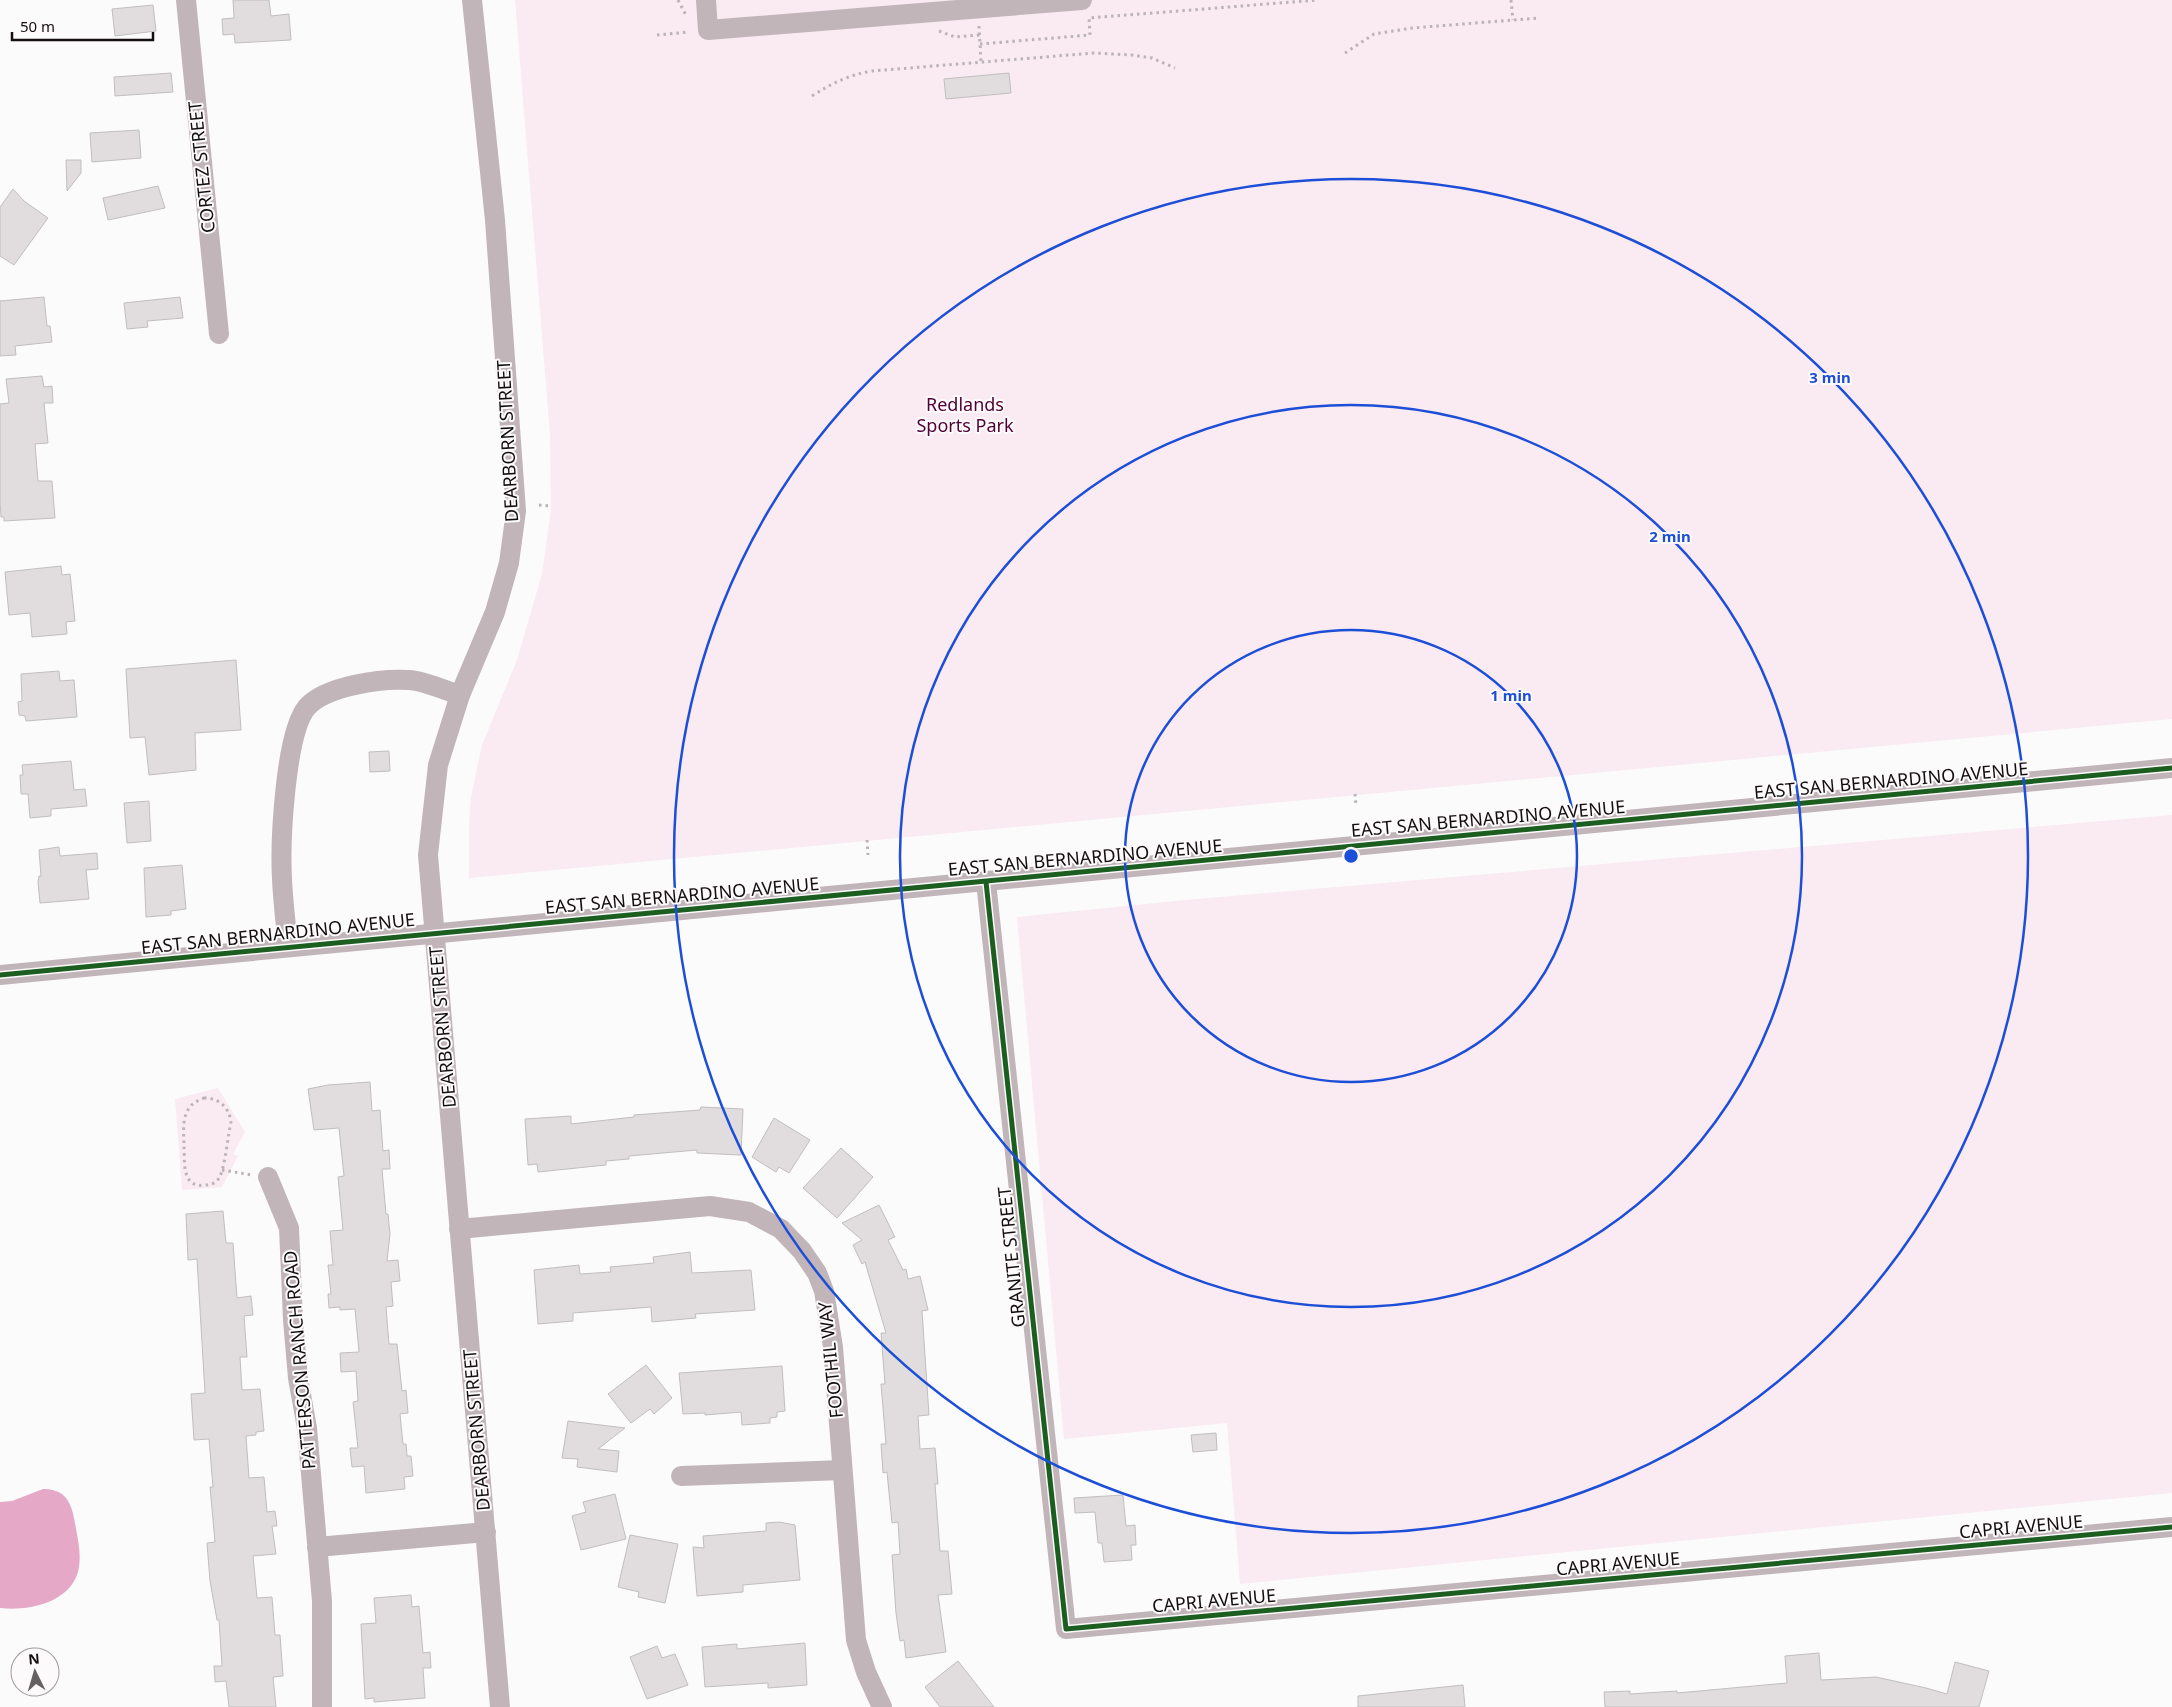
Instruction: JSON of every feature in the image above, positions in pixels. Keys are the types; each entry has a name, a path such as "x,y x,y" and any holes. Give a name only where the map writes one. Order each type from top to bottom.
{"street":[{"name":"CORTEZ STREET","path":"186,0 218,334"},
{"name":"DEARBORN STREET","path":"472,0 495,220 516,511 509,563 495,612 460,695 438,765 428,855 500,1707"},
{"path":"706,0 708,30 977,4 1082,0"},
{"path":"288,947 282,877 289,755 296,728 308,707 324,696 352,686 383,680 410,680 460,695"},
{"name":"EAST SAN BERNARDINO AVENUE","path":"0,975 2172,768"},
{"name":"GRANITE STREET","path":"986,882 1066,1629"},
{"name":"PATTERSON RANCH ROAD","path":"268,1177 289,1228 293,1320 298,1378 307,1428 322,1601 322,1707"},
{"name":"FOOTHIL WAY","path":"459,1229 710,1206 749,1212 780,1229 802,1251 817,1273 824,1291 833,1347 856,1640 866,1672 882,1707"},
{"path":"681,1476 842,1470"},
{"name":"CAPRI AVENUE","path":"1066,1629 2172,1527"},
{"path":"317,1547 486,1532"}],"path":[{"path":"980,44 1090,35 1089,18 1318,0"},
{"path":"1510,0 1513,20"},
{"path":"977,4 981,62"},
{"path":"1345,53 1374,34 1412,28 1540,18"},
{"path":"657,35 696,31"},
{"path":"812,96 831,84 851,75 872,71 1094,53 1113,53 1152,58 1175,68"},
{"path":"539,505 551,506"},
{"path":"1356,794 1356,805"},
{"path":"867,840 868,855"},
{"path":"204,1098 212,1098 219,1101 230,1115 222,1170 219,1179 214,1183 202,1186 195,1185 188,1179 184,1171 185,1117 191,1106 204,1098"},
{"path":"222,1170 268,1177"}],"green space":[{"name":"Redlands Sports Park","path":"515,0 2172,0 2172,719 469,878 471,797 482,745 517,660 542,574 551,510 550,435"},
{"path":"2172,815 2172,1493 1240,1584 1227,1423 1064,1439 1017,917 1185,900"},
{"path":"218,1088 245,1132 233,1154 238,1156 222,1187 182,1190 175,1099"}],"shaded area":[{"path":"43,1489 62,1494 70,1505 79,1546 80,1558 77,1575 72,1585 64,1593 44,1604 11,1609 0,1608 0,1502 12,1501"}],"building":[{"path":"233,0 269,0 271,16 289,14 291,40 235,43 234,34 223,35 222,19 234,18"},
{"path":"153,5 156,31 115,36 112,9"},
{"path":"171,73 173,92 115,96 114,77"},
{"path":"1009,73 1011,93 946,99 944,79"},
{"path":"139,130 141,158 92,162 90,133"},
{"path":"66,160 81,160 81,173 67,191"},
{"path":"158,186 165,208 108,220 103,198"},
{"path":"13,189 24,201 48,218 14,265 0,256 0,207"},
{"path":"44,297 47,326 50,326 52,342 15,346 16,355 0,356 0,301"},
{"path":"180,297 183,318 147,321 148,327 127,329 124,303"},
{"path":"42,376 44,387 52,386 53,403 44,403 48,443 35,444 38,481 52,481 55,518 4,521 4,517 1,517 0,501 0,404 9,403 6,379"},
{"path":"61,566 62,575 70,574 75,621 66,622 67,634 32,637 30,613 9,615 5,572"},
{"path":"236,660 241,730 195,733 196,770 149,775 145,737 130,738 126,669"},
{"path":"59,671 60,681 74,680 77,717 26,721 25,716 19,715 18,702 22,701 21,674"},
{"path":"389,751 390,771 370,772 369,752"},
{"path":"71,761 74,790 85,789 87,806 51,809 51,816 30,818 28,794 21,794 20,775 23,775 22,765"},
{"path":"149,801 151,841 127,843 124,803"},
{"path":"59,847 60,856 97,853 98,869 86,870 89,899 40,903 38,882 39,876 41,876 39,850"},
{"path":"182,865 186,909 171,911 171,915 146,917 144,868"},
{"path":"370,1082 372,1111 380,1110 383,1151 389,1150 390,1169 382,1169 386,1214 388,1214 390,1234 387,1261 398,1260 400,1281 391,1282 393,1306 386,1307 389,1344 397,1344 402,1391 406,1390 408,1413 400,1414 403,1444 406,1444 407,1456 411,1456 413,1476 404,1477 405,1489 366,1493 364,1466 352,1467 350,1448 358,1448 353,1402 358,1401 356,1371 341,1372 340,1353 359,1352 355,1309 340,1310 340,1307 329,1308 328,1294 331,1294 328,1265 333,1265 330,1231 343,1230 338,1177 344,1176 339,1128 314,1130 308,1089 328,1085"},
{"path":"701,1107 743,1109 741,1155 697,1153 697,1150 629,1156 629,1159 606,1161 606,1165 538,1172 537,1164 528,1165 525,1119 571,1116 571,1124 634,1117 634,1115 700,1110"},
{"path":"774,1118 810,1140 789,1173 779,1167 776,1172 752,1157"},
{"path":"841,1148 873,1177 837,1218 803,1188"},
{"path":"879,1205 895,1237 888,1240 903,1270 906,1269 908,1279 920,1276 928,1310 922,1311 929,1415 918,1416 920,1449 935,1448 938,1484 935,1484 940,1551 948,1551 952,1594 938,1595 946,1652 906,1658 904,1640 900,1641 896,1613 892,1555 900,1554 898,1522 892,1523 887,1472 883,1473 881,1444 886,1444 881,1384 885,1384 881,1333 886,1333 865,1262 862,1264 853,1245 862,1240 842,1223"},
{"path":"223,1211 226,1243 233,1243 237,1298 251,1296 253,1315 244,1316 247,1357 240,1357 242,1390 260,1389 264,1431 256,1432 256,1435 246,1436 249,1478 264,1477 267,1512 275,1511 277,1526 272,1526 276,1554 253,1556 257,1598 272,1597 275,1635 280,1635 283,1676 273,1677 276,1707 229,1707 226,1681 215,1682 214,1666 222,1666 219,1620 217,1620 210,1581 207,1543 215,1542 210,1487 213,1487 209,1439 194,1440 191,1394 205,1393 197,1259 188,1260 186,1214"},
{"path":"690,1252 692,1273 751,1270 755,1310 695,1314 696,1318 652,1322 651,1307 573,1313 573,1321 538,1324 534,1270 579,1265 580,1274 611,1272 610,1267 654,1263 653,1257"},
{"path":"646,1365 672,1398 654,1414 650,1409 631,1423 608,1394"},
{"path":"782,1366 785,1411 777,1412 777,1417 770,1418 770,1423 742,1425 741,1412 705,1415 705,1413 683,1414 679,1373"},
{"path":"568,1421 625,1428 598,1449 619,1451 617,1472 577,1467 578,1459 562,1458"},
{"path":"1216,1433 1217,1450 1193,1452 1191,1435"},
{"path":"615,1494 626,1539 581,1550 572,1516 586,1512 583,1502"},
{"path":"1123,1495 1126,1526 1135,1525 1136,1545 1131,1545 1132,1560 1104,1562 1102,1543 1098,1543 1095,1512 1075,1513 1074,1498"},
{"path":"779,1522 795,1525 800,1580 743,1585 743,1592 697,1596 693,1547 704,1548 703,1536 766,1531 766,1523"},
{"path":"630,1535 678,1544 665,1603 638,1597 639,1592 618,1587"},
{"path":"411,1595 412,1607 419,1606 423,1653 430,1652 431,1668 423,1668 425,1698 374,1702 374,1698 365,1699 361,1624 376,1623 374,1598"},
{"path":"805,1643 807,1685 768,1688 768,1683 705,1687 702,1647 737,1644 737,1649"},
{"path":"657,1646 662,1658 675,1654 688,1685 647,1699 630,1657"},
{"path":"1819,1653 1821,1680 1876,1677 1947,1694 1955,1662 1989,1671 1979,1707 1605,1707 1604,1692 1630,1691 1630,1694 1677,1691 1677,1693 1787,1683 1785,1656"},
{"path":"958,1661 994,1707 940,1707 925,1687"},
{"path":"1463,1685 1465,1707 1358,1707 1358,1696"}],"cycle path":[{"path":"0,975 2172,768"},
{"path":"986,882 1066,1629 2172,1527"}]}
